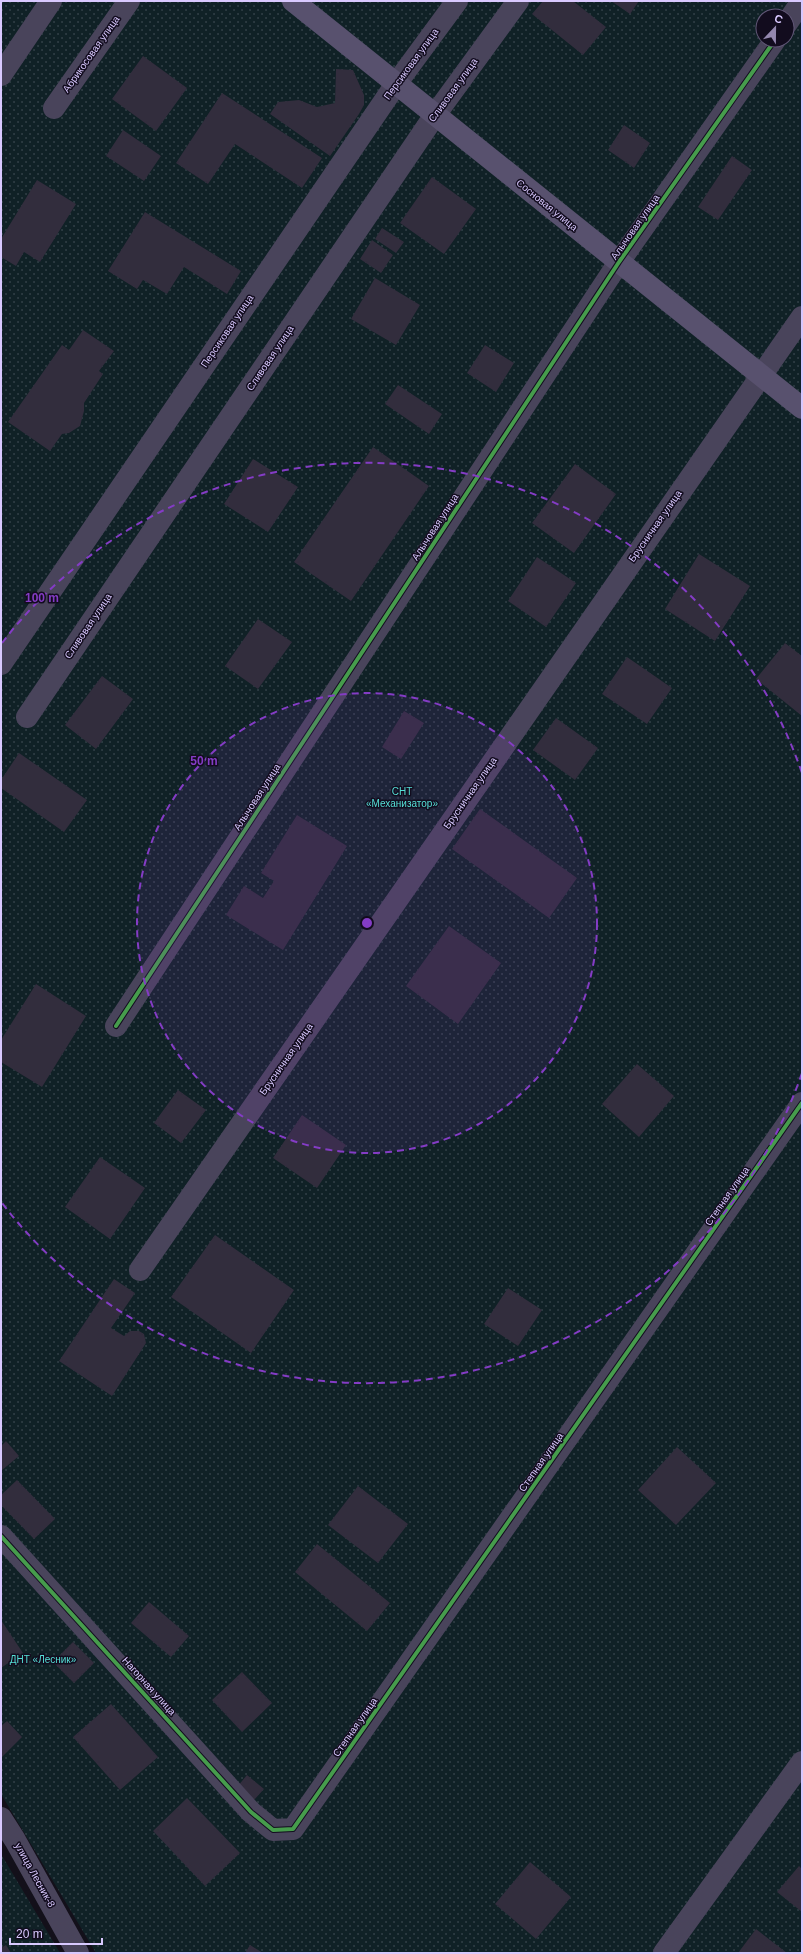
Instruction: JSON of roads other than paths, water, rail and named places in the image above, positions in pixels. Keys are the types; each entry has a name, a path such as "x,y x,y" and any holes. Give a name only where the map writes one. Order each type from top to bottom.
{"street":[{"path":"1,75 51,1"},
{"name":"Абрикосовая улица","path":"54,108 128,1"},
{"name":"Сосновая улица","path":"293,1 802,408"},
{"name":"Персиковая улица","path":"1,664 396,84 457,1"},
{"name":"Сливовая улица","path":"27,717 435,115 518,1"},
{"path":"795,11 802,1"},
{"name":"Алычовая улица","path":"116,1026 620,262 769,48"},
{"name":"Брусничная улица","path":"140,1270 760,375 802,317"},
{"name":"Степная улица","path":"293,1830 802,1103"},
{"name":"Нагорная улица","path":"1,1536 251,1812 273,1830 293,1830"},
{"path":"664,1953 802,1762"},
{"name":"улица Лесник-8","path":"1,1818 15,1840 78,1953"}],"park label":[{"name":"СНТ «Механизатор»","path":"402,796"},
{"name":"ДНТ «Лесник»","path":"43,1659"}]}
